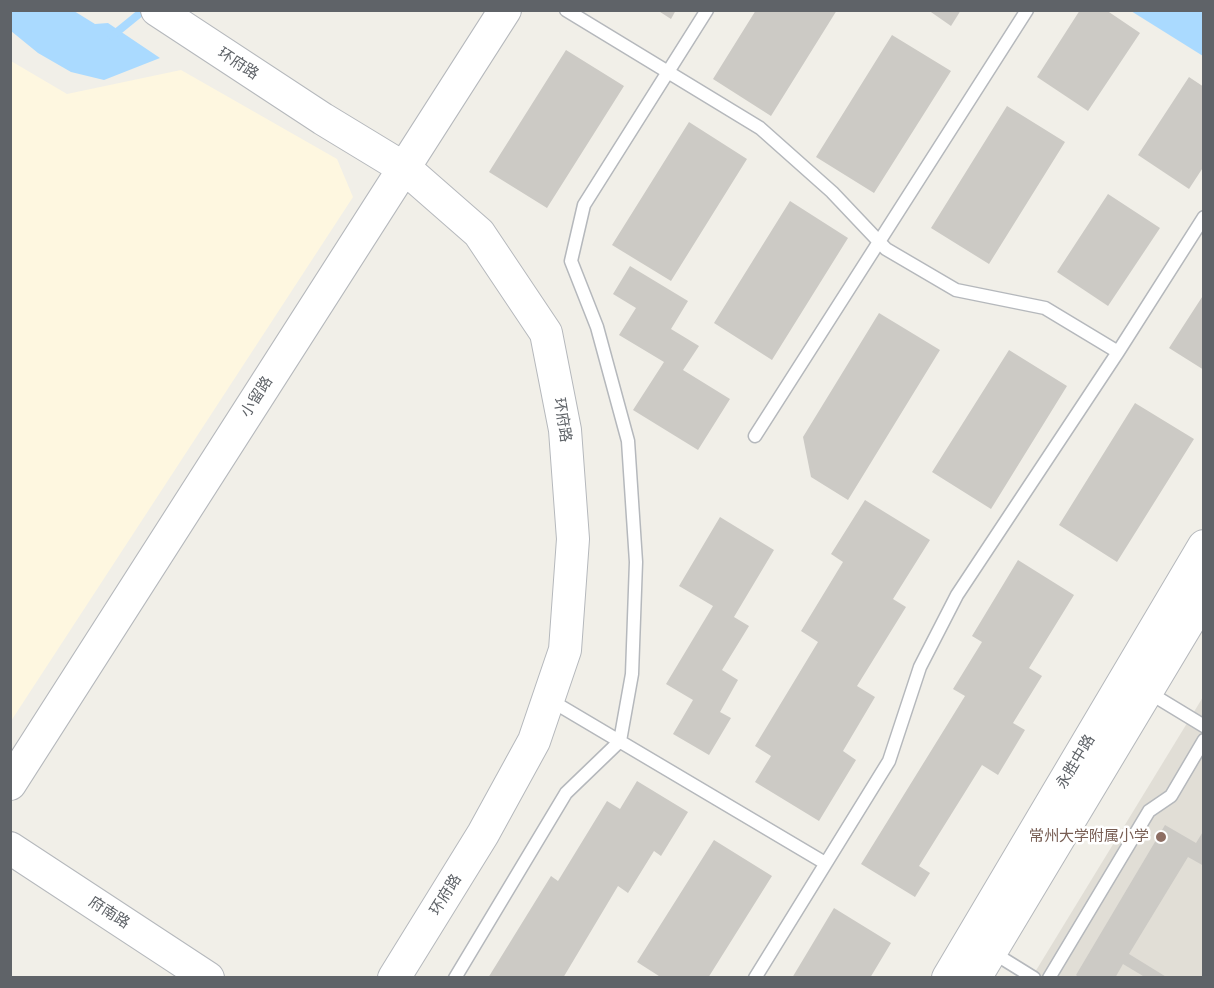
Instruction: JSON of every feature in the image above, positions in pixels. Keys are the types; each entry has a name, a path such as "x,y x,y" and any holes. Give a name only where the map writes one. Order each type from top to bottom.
{"street":[{"name":"小留路","path":"10,784 505,10"},
{"name":"环府路","path":"165,16 323,119 404,168 479,233 546,333 565,430 573,539 565,650 534,741 483,834 394,978"},
{"name":"永胜中路","path":"975,978 1136,685 1203,546"},
{"name":"永胜中路","path":"948,978 1136,685 1203,596"},
{"name":"府南路","path":"10,848 208,978"}],"lane":[{"path":"566,10 760,128 832,192 886,249 956,290 1045,308 1118,352"},
{"path":"455,978 566,793 620,741 632,674 636,562 628,441 597,327 572,261 584,205 707,10"},
{"path":"755,436 1026,10"},
{"path":"755,978 889,761 920,667 957,595 1118,352 1203,217"},
{"path":"1136,685 1203,726"},
{"path":"548,699 825,863"},
{"path":"1049,978 1149,811 1171,796 1203,740"},
{"path":"991,951 1034,978"}],"shaded area":[{"path":"11,61 67,94 181,70 337,159 353,197 11,721"},
{"name":"常州大学附属小学","path":"1203,697 1203,977 1032,977"}],"water":[{"path":"10,11 74,11 95,24 108,23 160,58 104,80 71,72 38,53 11,31"},
{"path":"1131,11 1203,11 1203,56"}],"building":[{"path":"657,10 676,10 671,19"},
{"path":"756,10 837,10 771,116 713,79"},
{"path":"928,10 961,10 951,26"},
{"path":"1080,10 1106,10 1140,33 1088,111 1037,77"},
{"path":"892,35 951,71 874,193 816,157"},
{"path":"566,50 624,86 547,208 489,172"},
{"path":"1189,77 1204,87 1204,166 1189,189 1138,155"},
{"path":"1007,106 1065,142 989,264 931,228"},
{"path":"689,122 747,159 671,281 612,245"},
{"path":"1108,194 1160,228 1108,306 1057,272"},
{"path":"790,201 848,238 772,360 714,323"},
{"path":"630,266 688,301 671,329 699,346 683,370 730,399 698,450 633,410 664,362 619,335 636,308 613,294"},
{"path":"1204,294 1204,370 1169,348"},
{"path":"879,313 940,350 848,500 811,477 803,437"},
{"path":"1009,350 1067,386 991,509 932,472"},
{"path":"1135,403 1194,439 1117,562 1059,525"},
{"path":"865,500 930,540 893,599 906,607 857,686 875,697 843,751 856,760 819,821 755,782 771,756 755,746 818,642 801,631 843,562 831,554"},
{"path":"720,517 774,550 734,617 749,626 722,670 738,680 720,712 731,718 709,755 673,734 693,700 666,684 713,606 679,586"},
{"path":"1018,560 1074,595 1029,668 1042,676 1013,723 1025,730 998,775 982,765 919,866 930,873 915,897 861,864 965,696 953,689 982,642 972,636"},
{"path":"637,781 688,812 661,856 654,851 628,893 618,886 563,978 488,978 551,876 558,881 607,801 620,809"},
{"path":"1165,825 1196,843 1204,830 1204,866 1188,857 1129,954 1168,978 1142,978 1143,976 1123,964 1115,978 1080,978 1076,975"},
{"path":"714,840 772,876 708,978 662,978 637,962"},
{"path":"834,908 891,943 870,978 792,978"}],"waterway":[{"path":"112,36 144,10"}],"place":[{"name":"常州大学附属小学","path":"1161,837"}]}
